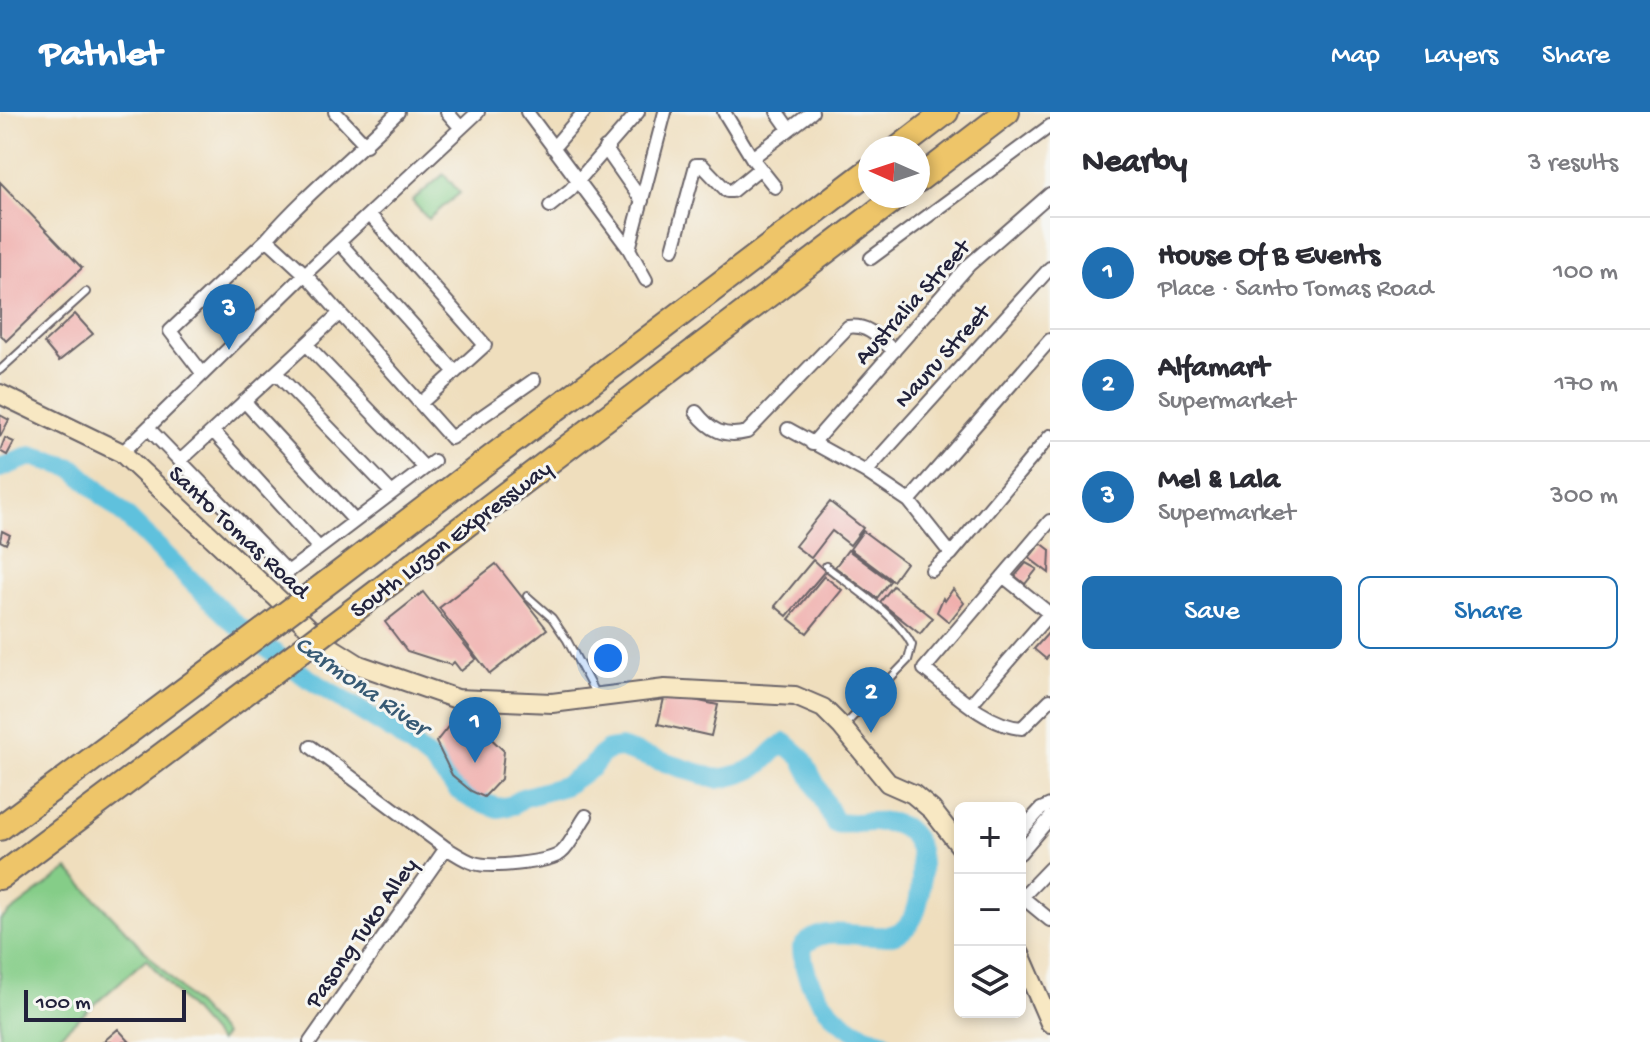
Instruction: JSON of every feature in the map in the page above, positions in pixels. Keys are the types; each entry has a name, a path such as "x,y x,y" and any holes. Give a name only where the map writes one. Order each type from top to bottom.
{"highway":[{"path":"915,136 946,112"},
{"path":"930,171 1007,112"},
{"name":"South Luzon Expressway","path":"0,828 858,179"},
{"name":"South Luzon Expressway","path":"0,877 882,208"}],"street":[{"path":"335,112 366,145"},
{"path":"447,112 460,127"},
{"path":"122,453 305,274 478,112"},
{"path":"527,112 629,249 646,280"},
{"path":"553,148 584,112"},
{"path":"550,206 638,112"},
{"path":"629,249 665,112"},
{"path":"724,112 775,187"},
{"path":"777,112 789,129"},
{"path":"673,249 696,165 702,165 727,191 732,191 789,129 812,112"},
{"path":"203,374 170,331 267,239 298,204 366,145 396,113"},
{"path":"871,258 1050,126"},
{"path":"605,148 642,201"},
{"name":"Australia Street","path":"812,444 969,265 1050,194"},
{"path":"369,214 485,345 421,403"},
{"path":"267,239 305,274 451,438 534,380"},
{"path":"339,242 455,372"},
{"name":"Nauru Street","path":"866,472 1050,268"},
{"path":"180,461 340,313"},
{"path":"696,412 720,434 747,432 848,327 868,329 894,351"},
{"path":"909,501 1050,340"},
{"path":"149,429 288,572 430,464 307,345"},
{"path":"276,373 392,493"},
{"name":"Santo Tomas Road","path":"0,394 122,453 327,645 359,665 457,699 552,703 665,689 795,696 823,708 888,783 913,794 932,810 954,838"},
{"path":"244,401 355,521"},
{"path":"788,429 866,472 909,501 951,554"},
{"path":"213,431 319,548"},
{"path":"932,570 951,554 1050,436"},
{"path":"1048,528 924,669 970,705 1007,727 1022,728 1050,700"},
{"path":"970,705 1050,614 1003,576"},
{"name":"Pasong Tuko Alley","path":"311,747 446,848 471,862 506,865 553,857 562,852 586,816"},
{"path":"1026,825 1041,809 1050,805"},
{"path":"1026,845 1050,818"},
{"name":"Pasong Tuko Alley","path":"310,1042 446,848"},
{"path":"1050,868 1022,897 1050,920"},
{"path":"1026,980 1050,1023"}],"lane":[{"path":"0,370 86,292"},
{"path":"826,566 894,622 912,647 908,660 842,727"},
{"path":"527,596 552,618 597,698"}],"green space":[{"path":"444,174 460,193 428,219 412,201"},
{"path":"68,869 224,1035 219,1042 146,959 52,1042 0,1042 0,920"}],"building":[{"path":"0,182 82,268 6,341 0,334"},
{"path":"75,314 93,334 59,361 44,343"},
{"path":"0,415 9,420 0,437"},
{"path":"5,438 14,442 7,455 0,451"},
{"path":"830,502 863,528 850,545 832,531 811,558 795,546"},
{"path":"2,531 10,535 6,544 0,541"},
{"path":"863,531 906,563 893,581 850,549"},
{"path":"1041,543 1050,550 1049,573 1029,558"},
{"path":"848,550 890,581 877,598 835,567"},
{"path":"813,560 825,571 787,616 775,606"},
{"path":"1026,563 1037,569 1025,584 1015,576"},
{"path":"496,564 547,629 490,674 439,608"},
{"path":"824,576 842,590 807,633 789,619"},
{"path":"893,586 933,618 920,634 880,602"},
{"path":"953,589 964,603 949,622 937,612 943,598 945,601"},
{"path":"423,592 476,659 461,671 454,662 451,665 407,651 385,622"},
{"path":"1050,631 1050,654 1046,659 1034,649"},
{"path":"665,694 718,705 711,736 658,724"},
{"path":"451,723 480,728 504,751 501,779 484,797 471,791 452,775 436,742"},
{"path":"118,1029 130,1042 103,1042"}],"waterway":[{"name":"Carmona River","path":"0,468 31,456 73,468 234,623 306,677 395,732 434,763 458,790 472,799 499,808 513,805 522,798 564,786 592,767 608,750 620,748 716,779 750,770 785,743 802,758 835,823 895,824 911,834 918,847 921,863 919,902 909,924 895,934 836,933 818,936 802,948 809,980 827,1008 852,1029 883,1042"}],"place":[{"name":"Mel & Lala","path":"229,350"},
{"name":"Alfamart","path":"871,733"},
{"name":"House Of B Events","path":"475,763"}]}
